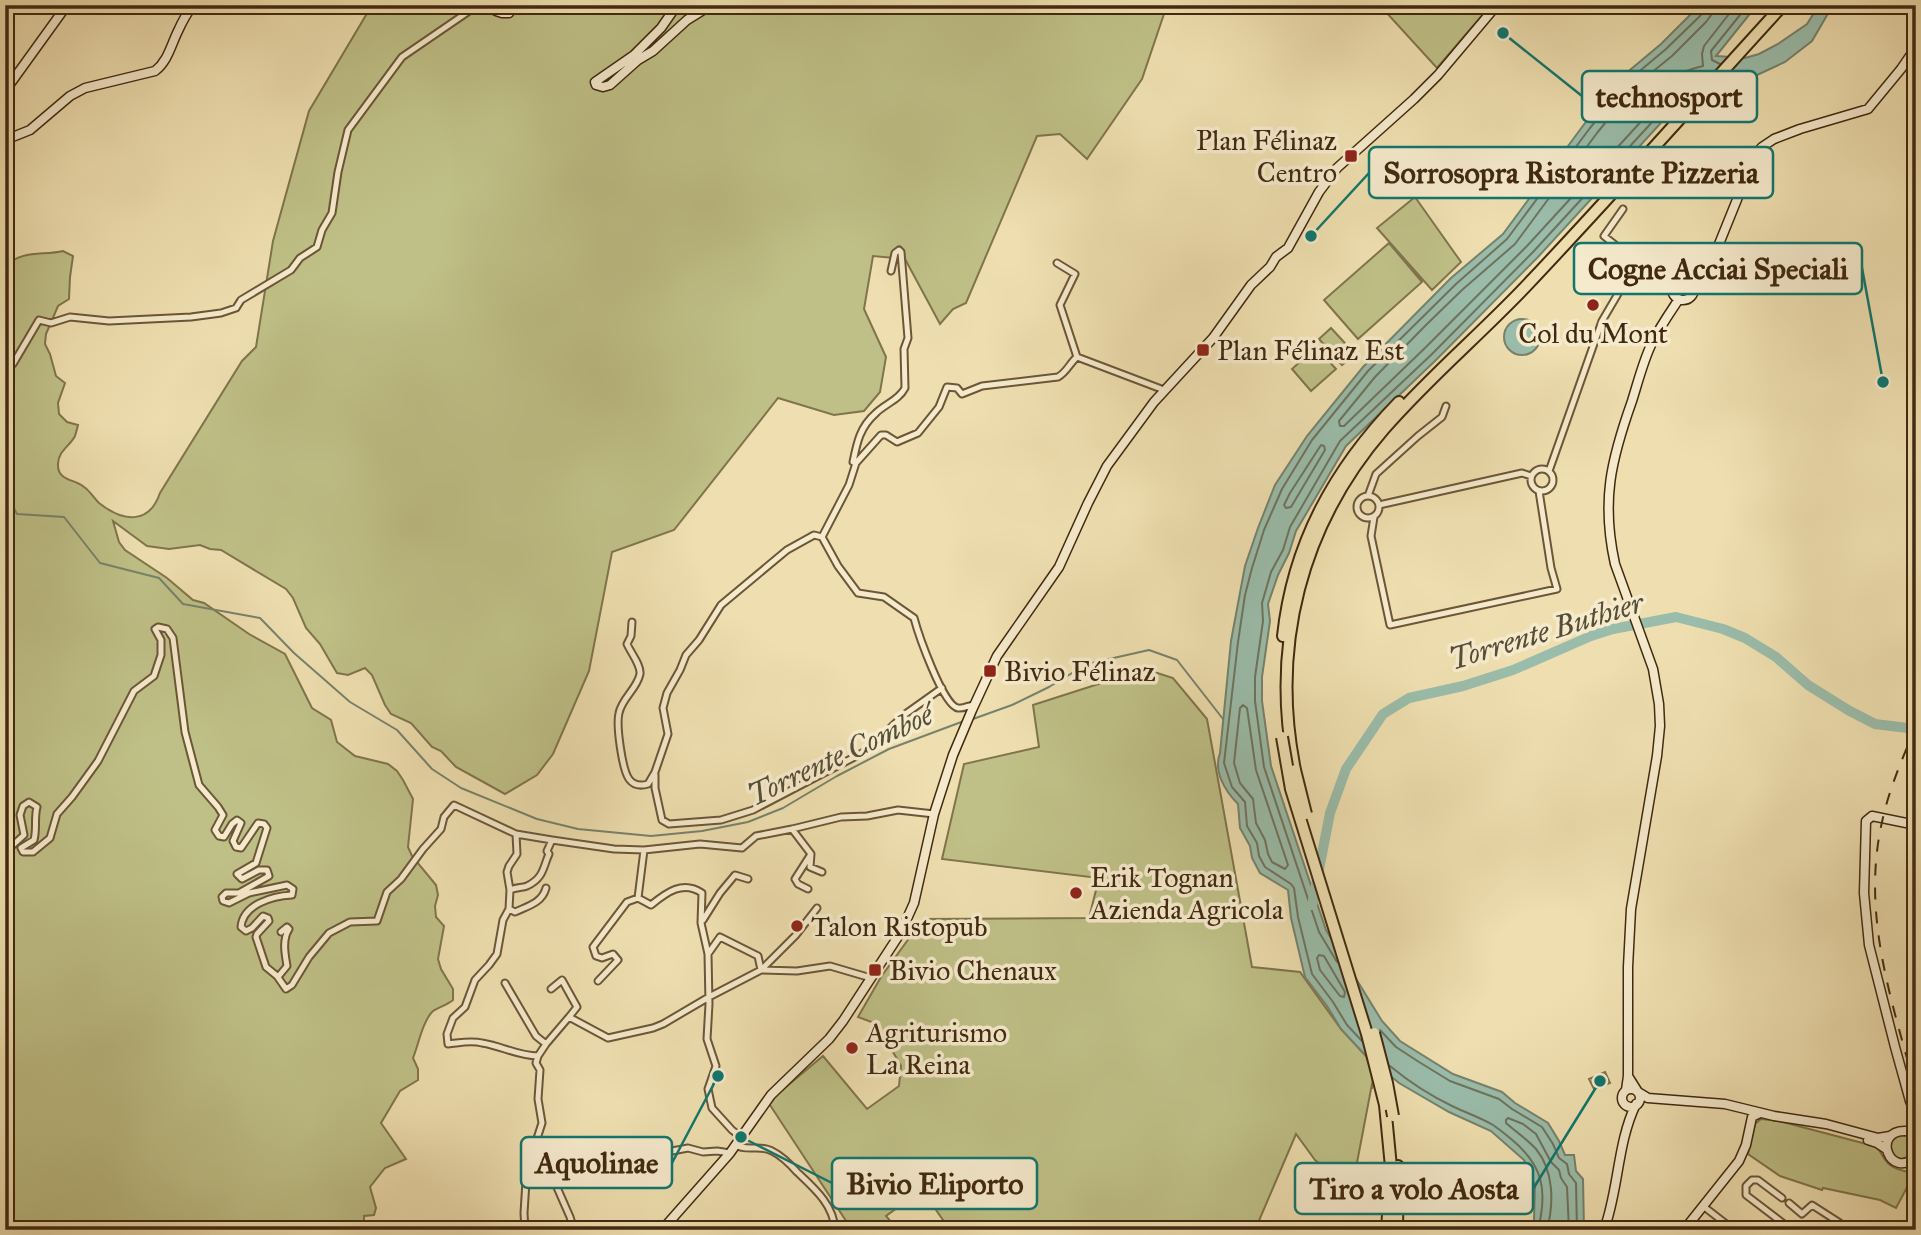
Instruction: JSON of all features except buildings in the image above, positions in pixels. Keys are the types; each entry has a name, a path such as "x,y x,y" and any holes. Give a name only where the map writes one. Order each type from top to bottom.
{"highway":[{"path":"1397,1230 1398,1174 1394,1116 1387,1083 1305,811 1290,748 1287,662 1294,606 1309,552 1342,485 1360,458 1400,412 1528,284 1774,5"},
{"path":"1387,1230 1391,1167 1385,1105 1367,1034 1291,789 1282,737 1280,672 1286,603 1299,558 1309,532 1336,481 1388,414 1522,281 1783,5"}],"street":[{"path":"5,91 67,5"},
{"path":"5,140 30,130 70,96 85,88 155,71 165,61 179,27 193,5"},
{"path":"5,369 13,364 39,320 51,323 70,317 109,321 221,313 236,308 241,300 291,270 300,258 317,247 322,230 332,213 348,130 401,57 478,5"},
{"path":"493,5 496,11 509,13 515,5"},
{"path":"677,5 661,28 641,49 595,84 603,87 610,85 687,20 711,5"},
{"path":"662,1230 733,1149 771,1095 829,1040 908,919 934,814 953,755 973,707 1003,647 1059,567 1087,503 1107,466 1164,390 1213,338 1251,285 1270,267 1276,257 1288,248 1327,180 1337,168 1422,91 1497,5"},
{"path":"1692,282 1717,248 1755,155 1762,147 1800,129 1868,109 1916,47"},
{"path":"1623,209 1604,236 1665,282 1674,284"},
{"path":"856,463 853,462 856,442 862,430 876,412 898,397 905,388 904,349 908,330 899,250 895,253 891,271"},
{"path":"1057,263 1075,274 1060,305 1077,357"},
{"path":"1549,471 1602,321 1632,270 1639,264"},
{"path":"1685,278 1692,282 1694,289 1692,295 1686,299 1679,299 1673,291 1674,284 1685,278"},
{"path":"1626,1128 1622,1094 1626,1090 1628,1076 1631,909 1660,726 1655,678 1611,548 1608,521 1609,483 1617,443 1650,347 1679,299"},
{"path":"1077,357 1164,390"},
{"path":"822,537 849,485 856,463 881,435 897,442 918,433 939,407 947,387 957,388 962,394 982,386 1058,377 1065,373 1069,363 1077,357"},
{"path":"1374,517 1362,517 1357,510 1358,502 1368,496 1377,474 1442,417 1447,406"},
{"path":"1379,505 1522,473 1531,475 1539,469 1549,471 1553,477 1552,484 1539,491"},
{"path":"1368,496 1375,499 1379,505 1371,536 1390,625 1557,589 1551,568 1539,491 1533,487 1531,475"},
{"path":"632,622 631,636 627,644 640,673 619,714 627,777 641,786 648,784 655,772 668,734 663,708 667,693 686,655 721,605 787,551 814,535 822,537 838,566 858,593 884,597 914,618 947,700 957,708 971,704 973,707"},
{"path":"5,843 13,845 24,835 20,816 23,806 29,802 37,807 34,818 36,832 34,841 21,848 23,852 33,852 50,838 57,814 98,761 134,691 154,676 161,656 161,640 155,629 159,627 167,629 173,638 185,732 199,785 223,816 215,830 219,836 224,837 237,820 241,823 233,841 236,847 241,848 258,823 267,828 256,863 237,874 242,879 259,870 267,870 269,876 239,893 226,893 222,897 223,901 229,903 249,893 287,885 293,889 292,895 276,896 257,905 241,923 241,927 246,931 262,916 268,918 269,922 256,937 266,967 278,977 286,989 292,985 309,957 329,933 350,922 377,921 387,892 401,879 441,829 444,817 454,805 516,834 614,849 644,850 700,844 742,848 756,836 841,817 867,816 898,810 934,814"},
{"path":"655,772 655,788 662,820 669,824 721,820 753,810 866,751 904,715 942,688"},
{"path":"1916,825 1872,816 1866,821 1864,830 1864,893 1869,945 1916,1116"},
{"path":"792,829 811,854 810,867 822,872"},
{"path":"516,834 517,854 507,872 509,909 503,920 496,954 475,980 465,1007 453,1018 447,1034 447,1044 483,1042 519,1054 538,1056"},
{"path":"510,890 526,886 541,876 552,840"},
{"path":"638,898 644,850"},
{"path":"808,889 798,884 795,878 811,854"},
{"path":"701,923 734,875 748,879"},
{"path":"598,981 618,960 613,954 602,958 596,956 593,947 627,902 638,898 651,905 678,887 694,888 702,893 701,923 708,954 707,1039 716,1066 708,1089 712,1108 741,1137"},
{"path":"509,909 515,912 534,904 544,897 546,888"},
{"path":"569,1017 608,1038 663,1024 761,970 796,935 817,908"},
{"path":"278,977 287,966 285,946 289,929 287,927 281,932"},
{"path":"708,954 720,937 758,956 761,970"},
{"path":"761,970 797,971 830,966 871,978"},
{"path":"525,1230 526,1181 542,1123 538,1099 540,1070 536,1063 546,1044 577,1007 562,980 551,989"},
{"path":"505,983 536,1036 546,1044"},
{"path":"1604,1230 1613,1201 1626,1128 1639,1097 1628,1076"},
{"path":"1626,1090 1632,1089 1654,1099"},
{"path":"1623,1103 1628,1106 1654,1099 1725,1104 1774,1116 1826,1124 1878,1138 1898,1131 1907,1131 1916,1138"},
{"path":"1907,1131 1912,1117 1910,1101"},
{"path":"1738,1108 1746,1115 1750,1124"},
{"path":"1684,1230 1739,1161 1746,1145 1752,1117 1760,1113"},
{"path":"1750,1124 1760,1117 1774,1116"},
{"path":"1805,1121 1877,1143 1886,1149"},
{"path":"1890,1136 1886,1149 1888,1156 1903,1163 1914,1161"},
{"path":"544,1169 640,1157 688,1147 703,1152 763,1147 786,1160 817,1191 835,1221 835,1230"},
{"path":"532,1154 552,1176 574,1230"},
{"path":"1782,1198 1758,1181 1752,1180 1745,1186 1746,1195 1792,1230"},
{"path":"1789,1203 1802,1214 1812,1205 1840,1223 1835,1230"},
{"path":"1703,1206 1734,1230"},
{"path":"1771,1230 1778,1220"}],"green space":[{"path":"372,5 1167,5 1142,79 1087,159 1060,134 1037,136 966,303 953,309 940,324 905,259 873,256 864,309 886,357 880,392 864,411 834,415 778,398 674,530 612,552 589,671 553,754 537,775 505,794 456,767 441,751 432,747 411,723 391,714 372,675 365,668 348,675 337,673 320,644 306,628 293,598 286,589 221,550 200,545 169,549 147,546 113,521 119,542 125,550 167,578 193,600 204,603 249,634 285,654 312,708 331,720 337,742 355,756 388,764 397,771 413,799 408,847 412,856 436,885 436,917 444,926 438,959 453,989 453,1000 429,1015 413,1058 418,1069 418,1080 400,1091 381,1123 406,1159 385,1168 370,1187 376,1208 374,1215 364,1216 364,1226 392,1230 5,1230 5,267 26,255 63,251 73,256 69,299 58,306 46,334 45,344 56,376 65,383 58,403 59,414 67,422 78,425 75,436 60,456 58,470 63,477 80,484 99,503 117,514 126,517 142,515 155,503 242,361 256,347 273,241 309,111"},
{"path":"1388,5 1491,5 1437,68 1384,10"},
{"path":"1415,197 1461,262 1432,290 1377,228"},
{"path":"1389,243 1422,282 1358,339 1324,300"},
{"path":"1331,328 1355,354 1342,365 1319,339"},
{"path":"1316,347 1336,369 1311,391 1292,369"},
{"path":"1145,669 1173,678 1207,719 1252,967 1300,972 1341,1029 1366,1056 1373,1075 1372,1089 1372,1084 1352,1189 1315,1160 1296,1134 1255,1230 950,1230 922,1190 886,1216 898,1230 852,1230 768,1102 823,1056 867,1109 899,1086 901,1066 877,1024 858,1017 881,977 923,919 1089,918 1099,878 942,859 964,764 1039,747 1033,705"},
{"path":"1605,1072 1610,1083 1594,1089 1589,1079"},
{"path":"1761,1119 1779,1121 1874,1146 1888,1163 1908,1172 1912,1178 1896,1208 1880,1200 1823,1188 1822,1190 1780,1176 1748,1154 1755,1124"},
{"path":"1902,1135 1910,1139 1914,1147 1910,1155 1902,1159 1894,1155 1890,1147 1894,1139"}],"water":[{"path":"1700,5 1757,5 1716,56 1745,58 1778,44 1807,24 1819,5 1833,5 1812,41 1785,62 1740,80 1697,84 1685,88 1671,112 1538,257 1346,446 1296,531 1268,604 1270,621 1262,677 1262,701 1271,766 1326,930 1382,1021 1400,1041 1453,1074 1502,1092 1548,1123 1565,1155 1574,1155 1576,1171 1583,1179 1584,1230 1531,1230 1534,1220 1535,1185 1524,1160 1491,1131 1449,1112 1399,1083 1366,1056 1341,1029 1305,977 1291,918 1288,890 1260,873 1240,828 1238,804 1219,774 1218,760 1231,641 1245,566 1258,528 1275,485 1307,436 1363,367 1451,278 1503,234 1624,75 1661,44"},
{"path":"1522,319 1535,324 1540,337 1535,350 1522,355 1509,350 1504,337 1509,324"}],"waterway":[{"name":"Torrente Comboé","path":"5,492 17,514 64,517 100,563 159,578 183,604 260,618 294,653 350,702 397,730 432,769 461,788 537,819 578,829 651,836 702,831 748,822 783,808 889,749 964,721"},
{"name":"Torrente Buthier","path":"1312,905 1330,813 1346,769 1383,714 1409,698 1463,686 1513,670 1613,629 1676,617 1723,629 1745,638 1776,657 1808,685 1875,724 1916,729"},
{"name":"Torrente Comboé","path":"973,719 1012,705 1087,664 1149,650 1177,660 1223,719"}],"railway":[{"path":"1916,726 1897,773 1882,822 1876,857 1875,891 1882,958 1916,1091"}],"place":[{"name":"technosport","path":"1503,33"},
{"name":"Plan Félinaz Centro","path":"1351,156"},
{"name":"Sorrosopra Ristorante Pizzeria","path":"1311,236"},
{"name":"Col du Mont","path":"1593,305"},
{"name":"Plan Félinaz Est","path":"1203,350"},
{"name":"Cogne Acciai Speciali","path":"1883,382"},
{"name":"Bivio Félinaz","path":"990,671"},
{"name":"Erik Tognan Azienda Agricola","path":"1076,893"},
{"name":"Talon Ristopub","path":"797,926"},
{"name":"Bivio Chenaux","path":"875,970"},
{"name":"Agriturismo La Reina","path":"852,1048"},
{"name":"Aquolinae","path":"718,1076"},
{"name":"Tiro a volo Aosta","path":"1600,1081"},
{"name":"Bivio Eliporto","path":"741,1137"}]}
